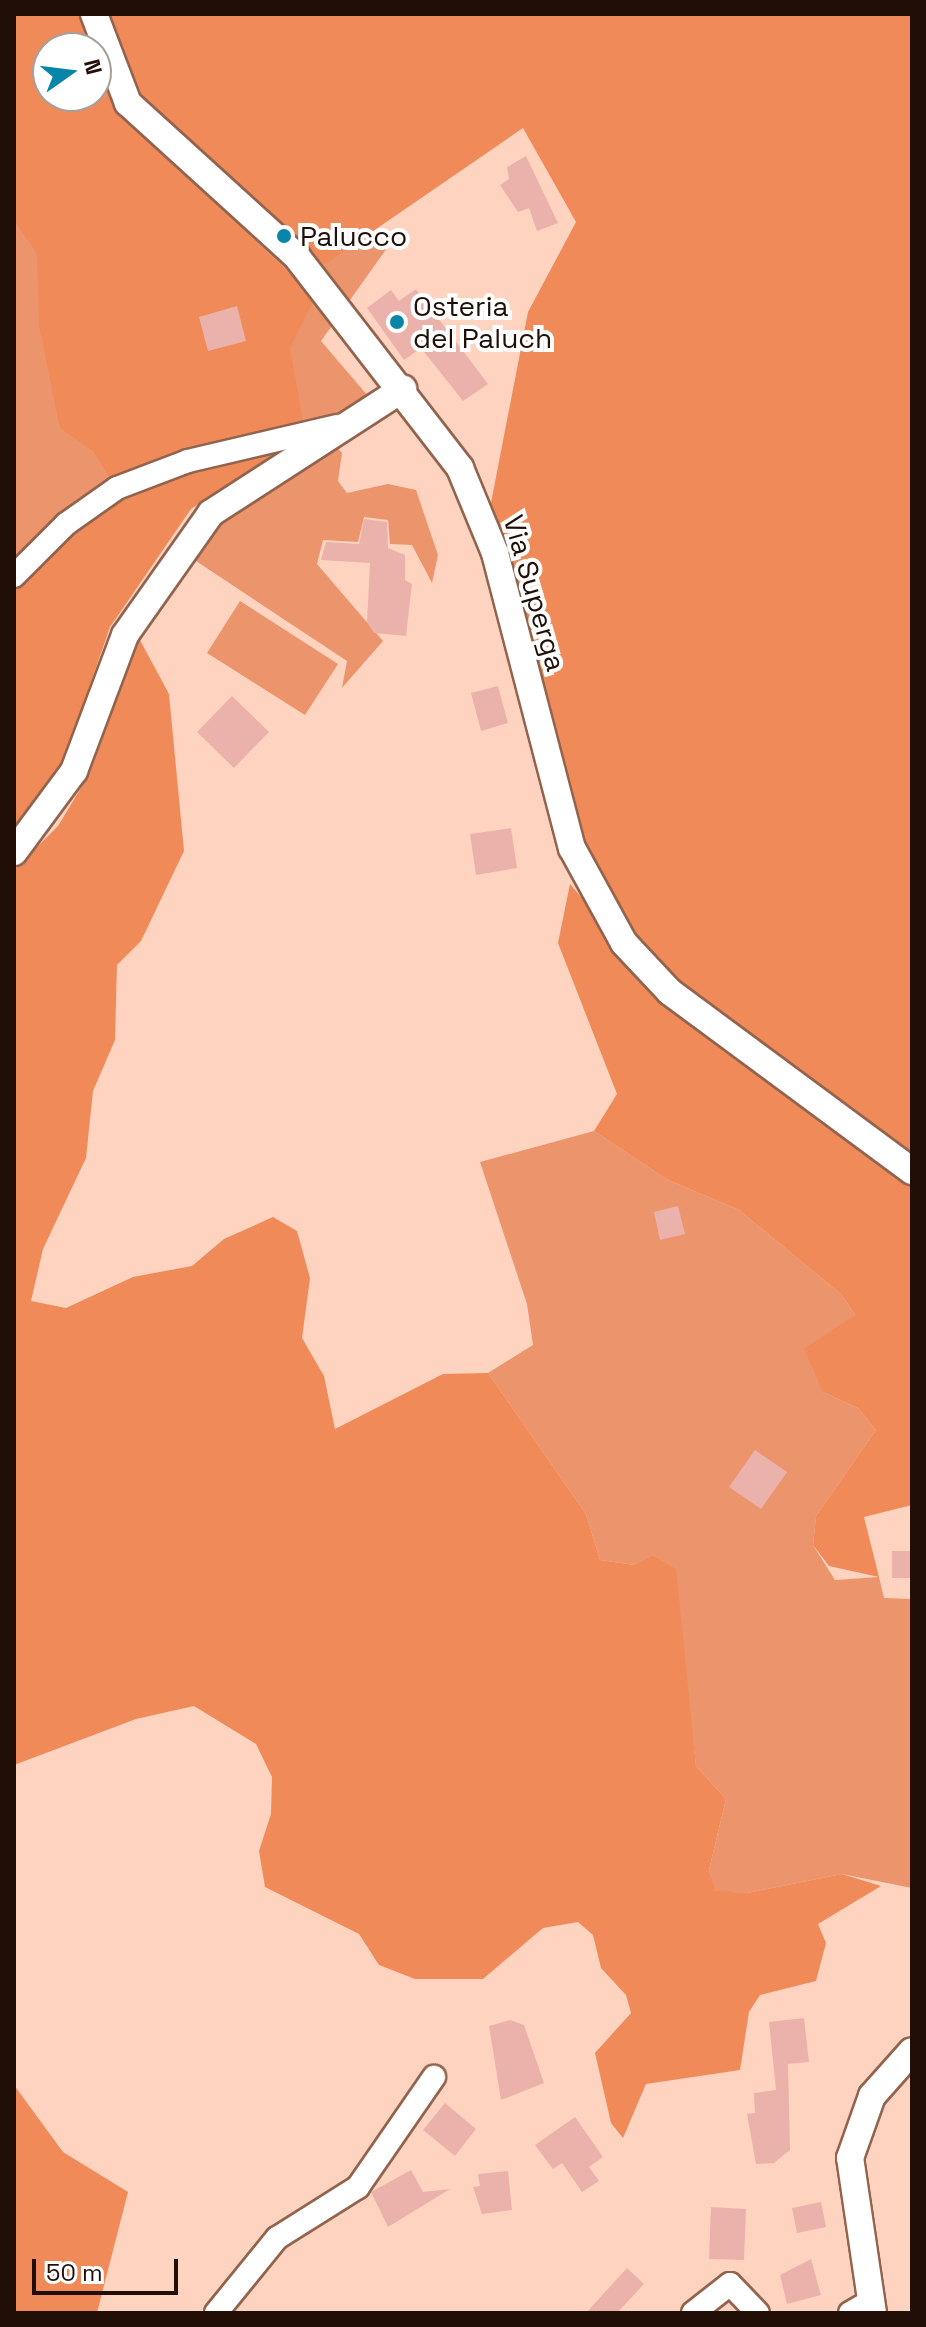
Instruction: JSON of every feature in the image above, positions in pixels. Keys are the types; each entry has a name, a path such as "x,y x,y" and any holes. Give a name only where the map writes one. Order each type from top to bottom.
{"street":[{"name":"Via Superga","path":"94,14 128,103 297,257 403,389 460,468 495,553 554,789 595,899 670,992 912,1171"},
{"path":"14,852 74,771 105,673 166,571 211,513 337,426 403,389"},
{"path":"14,576 66,524 117,488 188,461 337,426"},
{"path":"864,2310 850,2158 872,2096 912,2051"},
{"path":"216,2313 277,2238 358,2187 434,2077"},
{"path":"693,2313 730,2284 758,2313"}],"shaded area":[{"path":"14,14 229,14 330,180 387,248 321,341 374,403 300,432 111,479 14,564"},
{"path":"14,14 85,14 90,32 32,32 32,112 112,112 112,82 140,132 315,298 290,348 304,426 239,435 114,485 93,451 60,428 39,325 37,254 14,220"},
{"path":"102,14 912,14 912,1162 675,985 587,886 490,508 528,312 576,222 523,128 315,271 134,99 112,41 112,32 109,32"},
{"path":"241,443 286,448 191,509 110,627 62,766 14,833 14,577 118,491"},
{"path":"334,444 342,453 338,481 347,493 388,484 416,490 438,555 432,583 412,545 390,544 388,520 364,517 358,542 323,540 317,564 383,641 342,688 347,661 187,555 216,521"},
{"path":"240,601 338,664 305,715 207,653"},
{"path":"134,629 169,694 184,851 141,941 117,965 115,1040 93,1091 86,1158 43,1249 31,1301 66,1308 133,1277 192,1266 224,1239 273,1217 297,1231 310,1278 302,1338 324,1376 335,1429 443,1374 488,1373 586,1514 600,1560 635,1565 653,1556 676,1569 696,1766 726,1799 709,1870 716,1891 747,1893 842,1874 881,1886 818,1924 826,1943 816,1981 760,1995 749,2012 740,2070 646,2084 623,2138 611,2123 595,2053 631,2013 626,1995 601,1968 593,1935 578,1922 543,1928 483,1979 415,1979 379,1965 359,1934 265,1887 259,1851 271,1814 272,1777 256,1744 194,1706 136,1719 14,1765 14,870 58,826 87,778"},
{"path":"570,884 656,986 912,1184 912,1505 864,1517 879,1577 829,1566 813,1545 816,1516 876,1430 858,1408 823,1392 804,1349 855,1315 842,1295 739,1210 666,1179 594,1131 617,1094 558,943"},
{"path":"594,1131 666,1179 739,1210 842,1295 855,1315 833,1333 823,1392 858,1408 876,1430 816,1516 813,1545 835,1580 879,1577 884,1598 912,1599 912,1888 842,1874 747,1893 716,1892 709,1870 726,1799 696,1766 678,1615 635,1565 600,1560 586,1514 488,1373 533,1345 527,1304 480,1162"},
{"path":"14,2085 63,2152 128,2192 97,2313 14,2313"}],"building":[{"path":"526,156 558,223 537,231 529,208 518,212 500,185 509,179 507,167"},
{"path":"416,289 488,384 463,401 421,348 404,360 367,308 391,290 399,301"},
{"path":"237,306 246,341 208,351 199,317"},
{"path":"364,519 387,522 388,548 405,555 405,580 412,584 406,636 374,633 367,622 370,563 321,560 326,542 359,544"},
{"path":"498,686 508,723 481,731 471,693"},
{"path":"232,696 269,732 234,768 197,732"},
{"path":"511,828 517,868 476,875 470,834"},
{"path":"678,1206 685,1234 660,1240 654,1212"},
{"path":"755,1450 787,1472 761,1509 729,1487"},
{"path":"892,1551 912,1551 912,1578 892,1578"},
{"path":"804,2018 809,2062 788,2064 790,2150 774,2163 756,2164 747,2114 755,2113 754,2093 776,2090 769,2022"},
{"path":"510,2020 524,2025 544,2083 501,2100 489,2026"},
{"path":"445,2103 476,2129 455,2156 423,2130"},
{"path":"575,2117 603,2157 589,2167 599,2181 582,2192 562,2163 553,2169 535,2145"},
{"path":"411,2170 423,2192 450,2189 388,2227 371,2192"},
{"path":"508,2171 512,2210 482,2214 473,2187 480,2186 478,2174"},
{"path":"821,2202 826,2227 797,2233 792,2208"},
{"path":"711,2207 746,2209 744,2260 709,2259"},
{"path":"811,2259 821,2295 787,2304 780,2275"},
{"path":"627,2268 644,2284 617,2313 586,2313"}],"place":[{"name":"Palucco","path":"284,236"},
{"name":"Osteria del Paluch","path":"397,322"}]}
